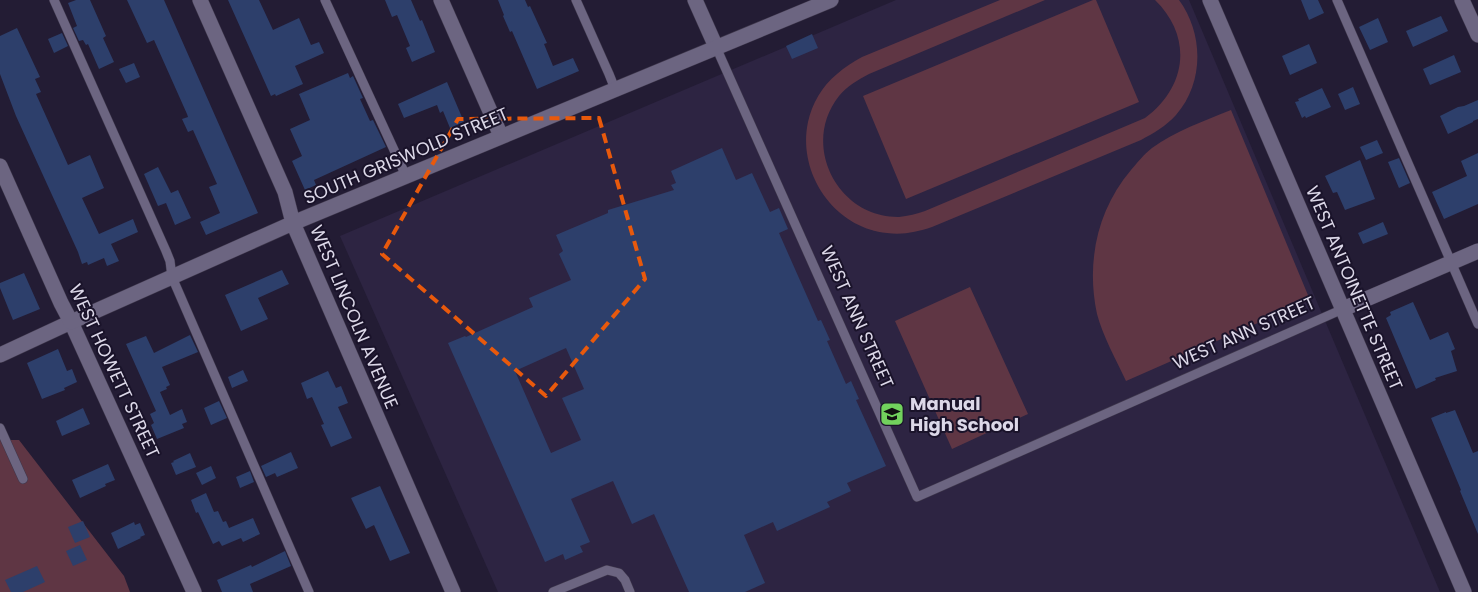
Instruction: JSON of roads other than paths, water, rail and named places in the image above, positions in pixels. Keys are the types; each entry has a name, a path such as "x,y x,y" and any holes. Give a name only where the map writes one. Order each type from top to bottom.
{"street":[{"name":"WEST LINCOLN AVENUE","path":"200,0 285,192 293,224 453,592"},
{"path":"441,0 501,136"},
{"name":"WEST ANN STREET","path":"695,0 716,48"},
{"name":"SOUTH GRISWOLD STREET","path":"0,355 293,224 829,0"},
{"name":"WEST ANTOINETTE STREET","path":"1210,0 1464,592"},
{"path":"1462,0 1478,35"},
{"name":"WEST HOWETT STREET","path":"0,166 194,592"},
{"path":"1343,309 1478,251"}],"lane":[{"path":"54,0 166,251 170,261 172,277 309,592"},
{"path":"325,0 406,176"},
{"path":"576,0 615,89"},
{"path":"1337,0 1478,324"},
{"name":"WEST ANN STREET","path":"716,48 917,498 1343,309"},
{"path":"0,428 22,480"},
{"path":"553,592 607,570 619,573 626,580 630,592"}],"place":[{"name":"Manual High School","path":"892,414"}]}
